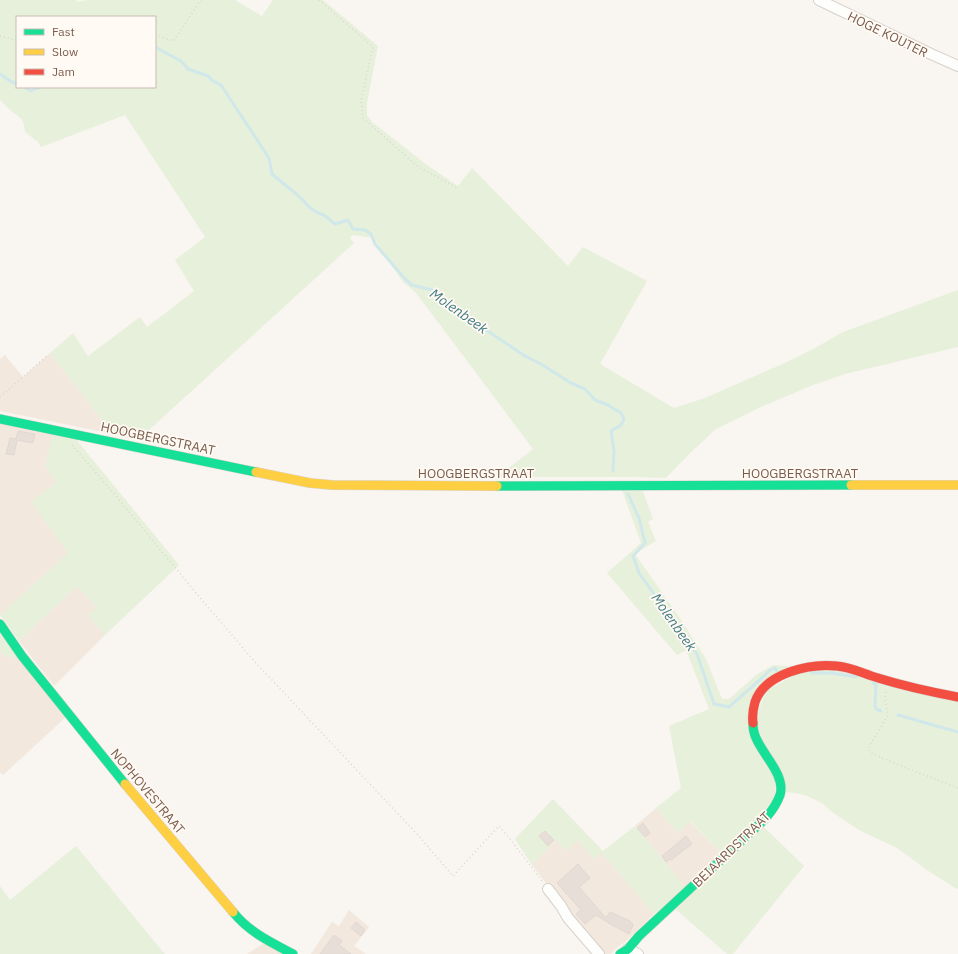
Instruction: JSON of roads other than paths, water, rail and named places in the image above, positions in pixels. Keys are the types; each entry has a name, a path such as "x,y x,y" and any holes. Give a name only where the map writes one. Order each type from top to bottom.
{"street":[{"name":"HOGE KOUTER","path":"818,0 958,66"},
{"name":"HOOGBERGSTRAAT","path":"0,419 252,472 310,483 332,485 958,486"},
{"name":"NOPHOVESTRAAT","path":"0,624 22,656 106,760 238,918 249,929 267,941 293,954"},
{"name":"BEIAARDSTRAAT","path":"624,952 639,936 765,819 779,800 781,788 776,774 755,738 753,725 753,711 756,698 766,686 779,677 792,671 821,666 838,666 886,680 958,697"},
{"path":"548,889 568,918 599,954"},
{"path":"624,952 638,954"}],"waterway":[{"name":"Molenbeek","path":"156,48 181,61 188,69 208,76 213,81 221,85 269,158 272,174 301,198 309,207 324,215 335,224 348,220 353,229 365,230 371,234 375,244 412,285 432,290 440,299 525,356 571,383 585,389 595,400 608,405 621,413 624,419 621,425 611,431 614,451 613,471"},
{"name":"Molenbeek","path":"0,74 16,84"},
{"name":"Molenbeek","path":"26,88 31,91 38,88"},
{"name":"Molenbeek","path":"628,494 639,518 645,543 633,556 639,573 697,654 714,704 729,707 769,671 775,668 777,672"},
{"name":"Molenbeek","path":"812,673 832,673 856,677"},
{"name":"Molenbeek","path":"873,683 876,685 876,709 881,711"},
{"name":"Molenbeek","path":"898,715 958,732"}]}
